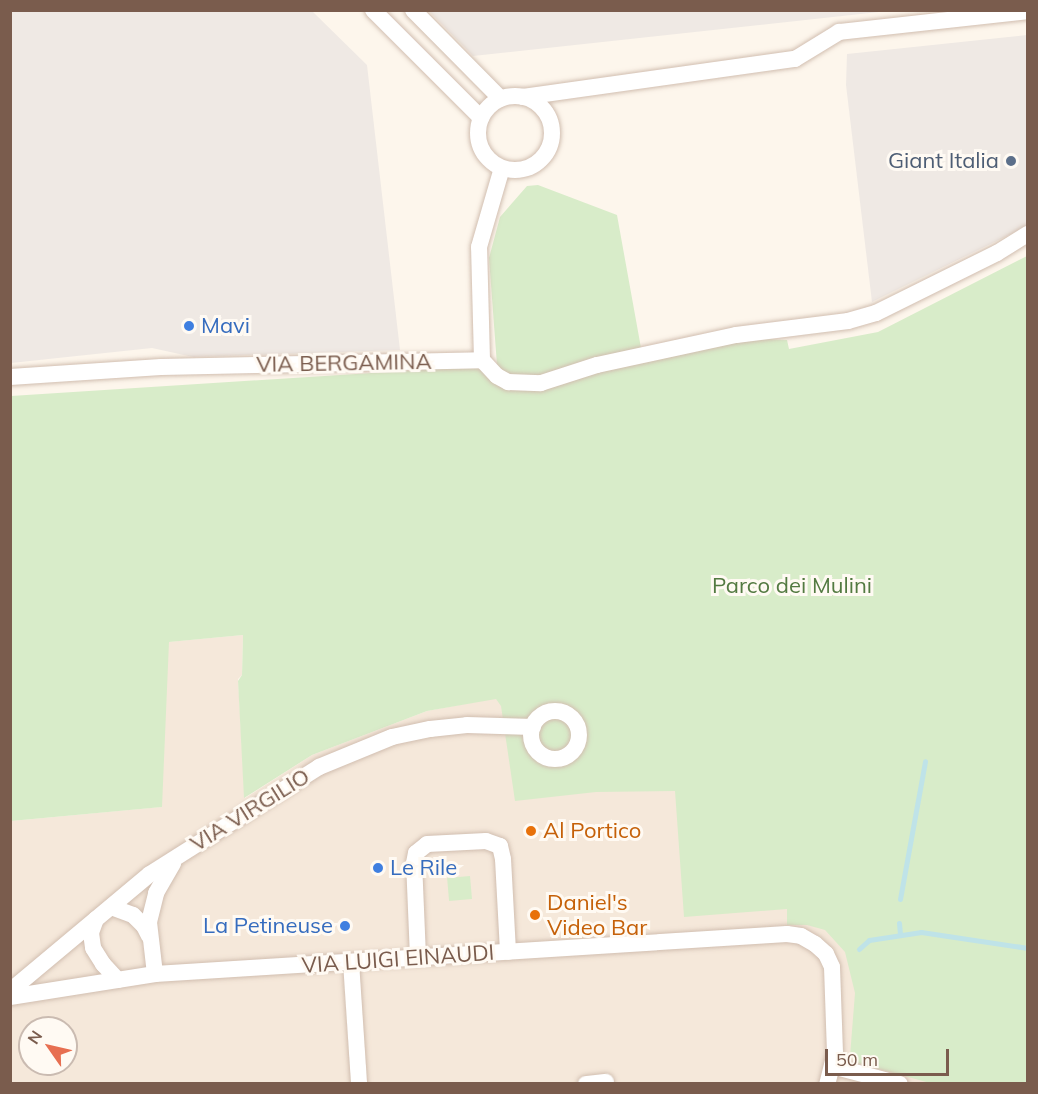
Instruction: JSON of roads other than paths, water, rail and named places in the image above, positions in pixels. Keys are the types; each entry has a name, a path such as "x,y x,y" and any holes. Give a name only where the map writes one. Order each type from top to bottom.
{"street":[{"path":"373,10 480,118"},
{"path":"413,10 501,99"},
{"path":"522,97 536,103 544,112 549,121 550,143 544,155 526,168 502,168 489,160 478,138 480,118 488,107 501,99 795,59 839,32 1028,11"},
{"path":"502,168 478,247 482,360 497,376 508,382 541,383 597,365 736,335 848,321 876,313 997,253 1028,234"},
{"name":"VIA BERGAMINA","path":"10,377 161,367 482,360"},
{"name":"VIA VIRGILIO","path":"10,991 96,919 181,853 319,768 392,737 467,725 533,727"},
{"path":"418,957 414,863 416,853 427,844 486,841 500,846 503,859 508,952"},
{"path":"155,974 149,922 156,893 181,853"},
{"path":"111,907 133,915 144,926 149,936"},
{"path":"96,919 91,933 93,948 103,964 118,980"},
{"name":"VIA LUIGI EINAUDI","path":"10,997 155,974 787,934 801,936 815,944 826,954 832,967 835,1053 832,1066"},
{"path":"351,962 359,1083"},
{"path":"827,1083 832,1066 900,1083"},
{"path":"586,1083 606,1082"}],"waterway":[{"path":"900,899 925,761"},
{"path":"899,923 900,935"},
{"path":"859,949 869,940 921,932 1028,948"}],"place":[{"name":"Giant Italia","path":"1011,161"},
{"name":"Mavi","path":"189,326"},
{"name":"Al Portico","path":"531,831"},
{"name":"Le Rile","path":"378,868"},
{"name":"Daniel's Video Bar","path":"535,915"},
{"name":"La Petineuse","path":"345,926"}],"park label":[{"name":"Parco dei Mulini","path":"792,586"}]}
